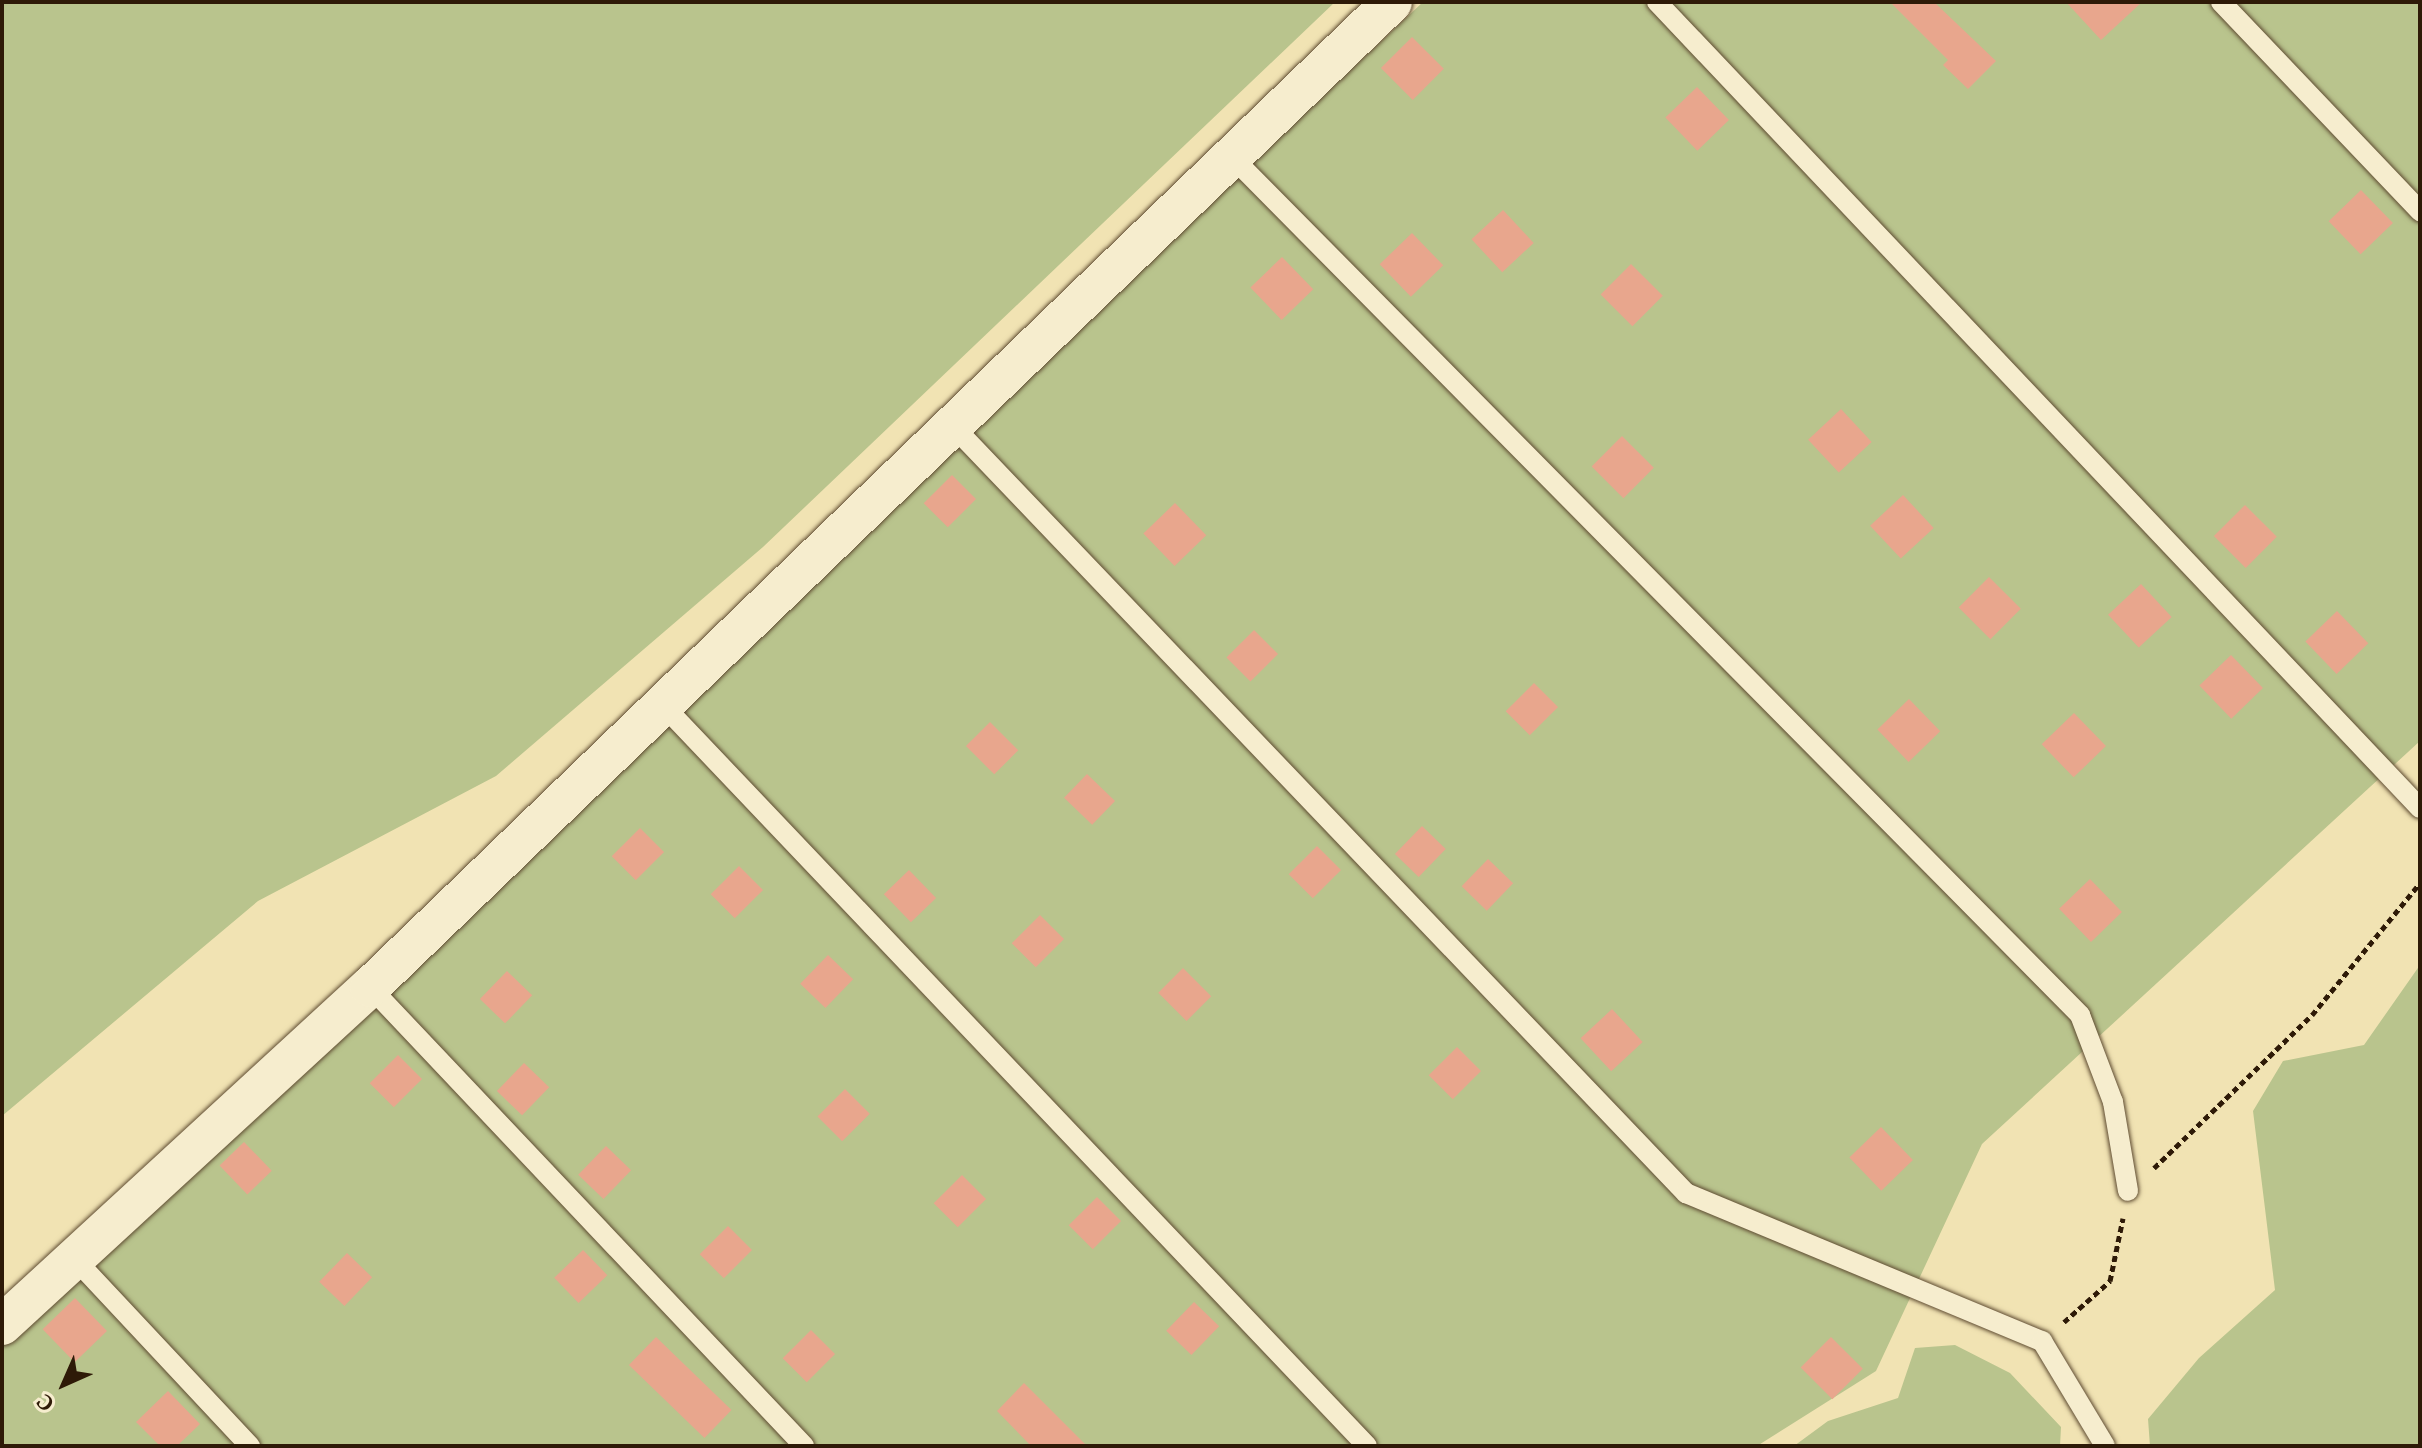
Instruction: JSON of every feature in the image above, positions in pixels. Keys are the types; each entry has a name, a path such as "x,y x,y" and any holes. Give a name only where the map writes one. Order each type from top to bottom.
{"street":[{"path":"2,1325 370,987 660,702 1229,154 1392,2"}],"lane":[{"path":"1657,2 2420,808"},
{"path":"2221,2 2420,211"},
{"path":"1229,154 2080,1015 2113,1102 2128,1191"},
{"path":"951,424 1686,1193 2042,1341 2105,1446"},
{"path":"660,702 1367,1446"},
{"path":"370,987 804,1446"},
{"path":"73,1257 250,1446"}],"path":[{"path":"2042,1341 2110,1281 2128,1191 2312,1015 2420,883"}],"green space":[{"path":"2,2 1335,2 763,547 496,776 258,901 2,1116"},
{"path":"1423,2 2420,2 2420,741 1982,1144 1876,1371 1757,1446 2,1446 2,1335"},
{"path":"2420,965 2420,1446 2150,1446 2148,1419 2199,1358 2275,1290 2253,1111 2283,1061 2364,1045"},
{"path":"1955,1345 2010,1373 2061,1427 2060,1446 1794,1446 1828,1421 1898,1398 1915,1348"}],"building":[{"path":"1890,2 1934,2 1996,61 1968,89 1943,65 1948,60"},
{"path":"2066,2 2142,2 2101,40"},
{"path":"1412,37 1444,69 1413,100 1381,68"},
{"path":"1697,87 1729,120 1697,151 1665,118"},
{"path":"2361,190 2393,223 2361,254 2329,221"},
{"path":"1503,210 1534,243 1502,272 1472,239"},
{"path":"1412,233 1443,265 1411,297 1380,264"},
{"path":"1282,257 1313,289 1282,320 1250,288"},
{"path":"1631,264 1663,296 1632,326 1601,294"},
{"path":"1841,409 1872,442 1839,473 1808,440"},
{"path":"1622,436 1654,468 1623,498 1592,466"},
{"path":"952,475 976,499 948,527 924,503"},
{"path":"1903,495 1934,528 1901,559 1870,526"},
{"path":"1175,503 1206,535 1175,566 1143,534"},
{"path":"2245,505 2277,537 2246,568 2214,536"},
{"path":"1989,577 2021,609 1990,639 1959,607"},
{"path":"2141,584 2172,617 2139,648 2108,615"},
{"path":"2337,611 2368,643 2337,674 2305,642"},
{"path":"1254,630 1278,654 1250,682 1226,658"},
{"path":"2231,655 2263,688 2231,719 2199,686"},
{"path":"1534,683 1558,707 1530,735 1506,711"},
{"path":"1909,699 1940,731 1909,762 1877,730"},
{"path":"2074,713 2106,746 2074,777 2042,744"},
{"path":"990,722 1018,750 994,774 966,746"},
{"path":"1087,774 1115,801 1092,825 1064,798"},
{"path":"1422,826 1446,849 1419,877 1395,854"},
{"path":"640,828 664,852 636,880 612,856"},
{"path":"1317,846 1341,870 1313,898 1289,874"},
{"path":"1488,859 1513,883 1487,911 1462,886"},
{"path":"739,866 763,890 735,918 711,894"},
{"path":"909,870 936,898 911,922 884,894"},
{"path":"2090,879 2122,912 2091,942 2059,909"},
{"path":"1040,915 1064,939 1036,967 1012,943"},
{"path":"828,955 853,979 825,1008 800,984"},
{"path":"1183,968 1211,996 1187,1021 1158,993"},
{"path":"507,971 532,995 505,1023 480,999"},
{"path":"1612,1009 1643,1042 1611,1071 1581,1038"},
{"path":"1457,1047 1481,1071 1453,1099 1429,1075"},
{"path":"398,1055 422,1079 394,1107 370,1083"},
{"path":"524,1063 549,1087 522,1115 497,1091"},
{"path":"845,1089 870,1114 842,1141 817,1117"},
{"path":"1881,1127 1913,1160 1881,1191 1849,1158"},
{"path":"244,1142 272,1171 247,1194 220,1166"},
{"path":"606,1146 631,1170 603,1199 578,1175"},
{"path":"962,1175 986,1199 958,1227 934,1203"},
{"path":"1097,1197 1121,1221 1093,1249 1069,1225"},
{"path":"728,1226 752,1250 724,1278 700,1254"},
{"path":"583,1250 607,1275 579,1303 554,1278"},
{"path":"347,1253 372,1277 344,1306 319,1282"},
{"path":"75,1298 107,1331 75,1362 43,1329"},
{"path":"1194,1302 1219,1326 1191,1355 1166,1331"},
{"path":"811,1330 835,1354 807,1382 783,1358"},
{"path":"656,1337 732,1410 704,1438 629,1365"},
{"path":"1831,1337 1863,1369 1832,1399 1801,1367"},
{"path":"1024,1383 1087,1446 1031,1446 997,1411"},
{"path":"168,1391 200,1424 177,1446 160,1446 136,1422"}]}
